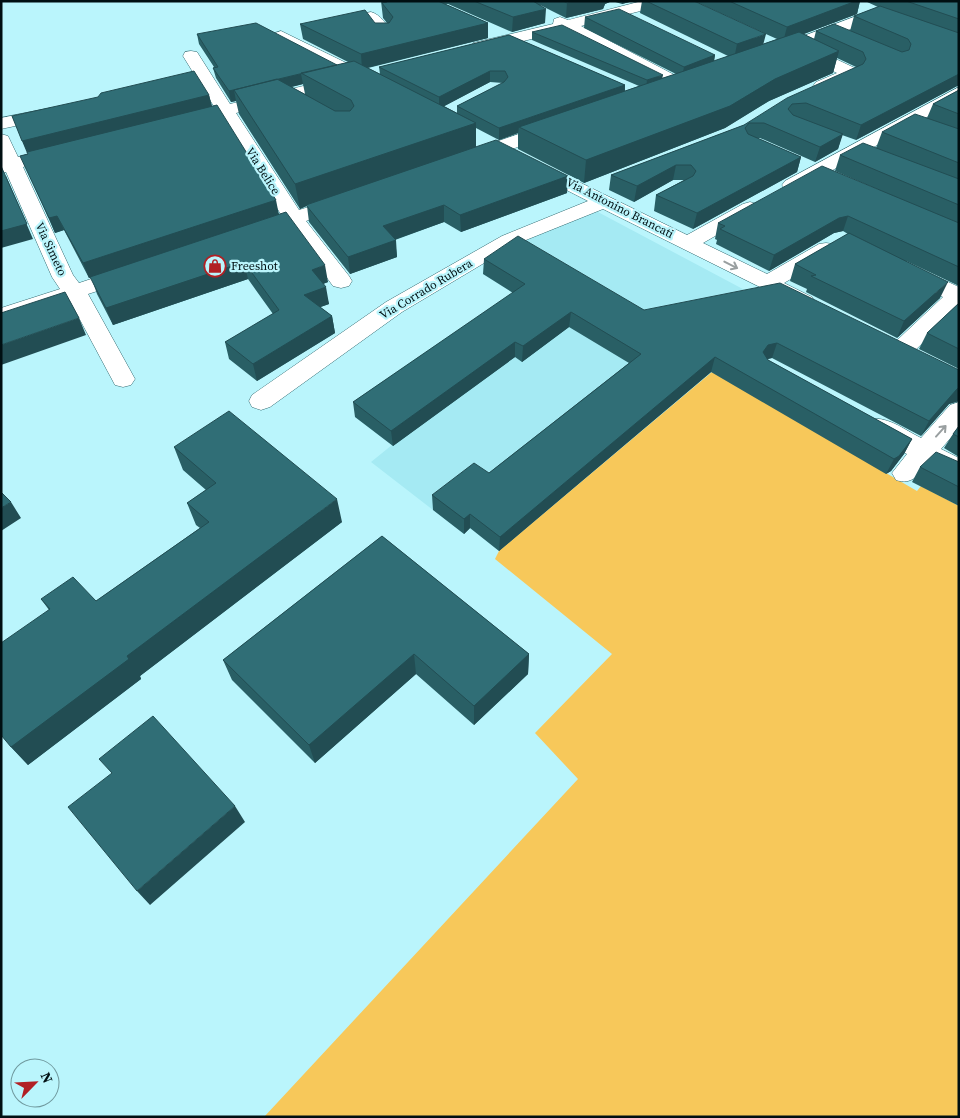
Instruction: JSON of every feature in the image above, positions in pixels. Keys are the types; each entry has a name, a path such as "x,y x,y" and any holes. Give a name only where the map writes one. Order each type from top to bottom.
{"street":[{"path":"601,1 646,25"},
{"path":"465,50 662,1"},
{"path":"809,92 851,73 788,48 832,32 864,7 894,21"},
{"path":"542,14 680,85"},
{"path":"384,33 371,17 280,36 387,90"},
{"path":"486,28 539,50"},
{"path":"832,32 856,42"},
{"name":"Via Belice","path":"191,56 294,219 341,280"},
{"path":"169,124 380,72"},
{"path":"662,91 698,79"},
{"path":"688,242 815,172 858,150 918,124 959,92"},
{"path":"284,96 307,109"},
{"path":"1,124 67,109"},
{"path":"450,164 488,143 570,122"},
{"path":"831,139 876,157"},
{"name":"Via Simeto","path":"1,140 6,165 63,277 83,304 123,379"},
{"name":"Via Antonino Brancati","path":"488,143 586,191 606,191 638,209 688,242 820,310"},
{"path":"6,165 76,148"},
{"name":"Via Corrado Rubera","path":"261,401 394,307 509,240 606,191"},
{"path":"238,238 359,196"},
{"path":"768,283 842,239"},
{"path":"896,265 958,296 900,351"},
{"path":"1,316 144,268"},
{"path":"905,473 959,411"},
{"path":"856,414 959,470"}],"shaded area":[{"path":"596,211 788,313 712,372 499,551 470,528 464,534 371,462 392,445 355,417 524,300 483,274 505,260 509,246"},
{"path":"712,372 917,491 921,486 959,506 959,1117 264,1117 578,779 535,733 612,654 495,559 499,551"}],"building":[{"path":"387,1 438,1 488,23 361,54 300,24 365,10 375,23 389,23 393,17 382,3"},
{"path":"474,1 533,1 546,9 513,17"},
{"path":"646,1 694,1 766,34 737,44"},
{"path":"729,1 856,1 787,27"},
{"path":"906,1 959,1 959,19"},
{"path":"880,6 959,33 959,74 861,125 806,103 792,104 788,109 793,115 843,134 820,147 764,123 749,123 745,128 748,134 801,157 697,213 656,195 693,176 696,171 691,165 676,165 637,186 611,175 744,125 787,98 863,64 866,59 863,52 816,31 834,24 902,52 909,50 911,44 908,39 854,16"},
{"path":"619,9 715,55 684,67 585,17"},
{"path":"256,23 337,65 229,91 213,68 218,67 197,34"},
{"path":"562,25 663,75 647,80 532,32"},
{"path":"799,32 839,51 775,79 730,106 586,160 519,127"},
{"path":"509,35 625,85 499,128 457,106 504,82 508,77 505,71 490,71 439,97 379,67"},
{"path":"354,61 476,123 295,184 234,90 277,79 335,111 350,111 354,106 351,100 301,73"},
{"path":"194,71 209,95 22,141 12,116 98,97 101,93"},
{"path":"959,90 959,114 933,104"},
{"path":"217,105 276,200 83,263 57,216 49,218 20,156 28,154 27,152"},
{"path":"915,114 959,129 959,163 882,132"},
{"path":"496,140 568,176 460,215 444,205 383,226 396,240 348,257 306,205"},
{"path":"863,143 959,179 959,205 840,155"},
{"path":"1,166 27,224 1,231"},
{"path":"822,166 959,223 959,267 848,216 839,218 774,255 720,229 725,226 718,223"},
{"path":"286,212 325,265 312,270 326,287 304,295 332,316 253,364 225,342 279,310 244,262 106,308 90,277"},
{"path":"849,233 948,282 904,321 811,276 816,275 795,264"},
{"path":"518,236 644,310 780,283 959,370 959,388 929,421 777,343 768,345 763,352 768,360 912,439 899,456 894,459 715,357 500,537 470,514 464,519 432,495 474,463 489,473 641,354 571,312 523,346 515,342 391,431 353,402 525,284 484,259"},
{"path":"65,292 79,318 1,345 1,313"},
{"path":"959,303 959,349 927,333"},
{"path":"229,411 337,499 127,656 129,659 11,747 1,735 1,643 50,609 41,599 73,577 96,601 209,522 187,503 216,483 174,447"},
{"path":"959,426 959,437 953,434"},
{"path":"936,452 959,462 959,487 920,467"},
{"path":"1,492 11,502 1,508"},
{"path":"382,536 529,654 474,706 414,654 309,745 223,660"},
{"path":"153,716 235,806 137,891 68,807 112,773 99,759"}],"place":[{"name":"Freeshot","path":"215,266"}]}
